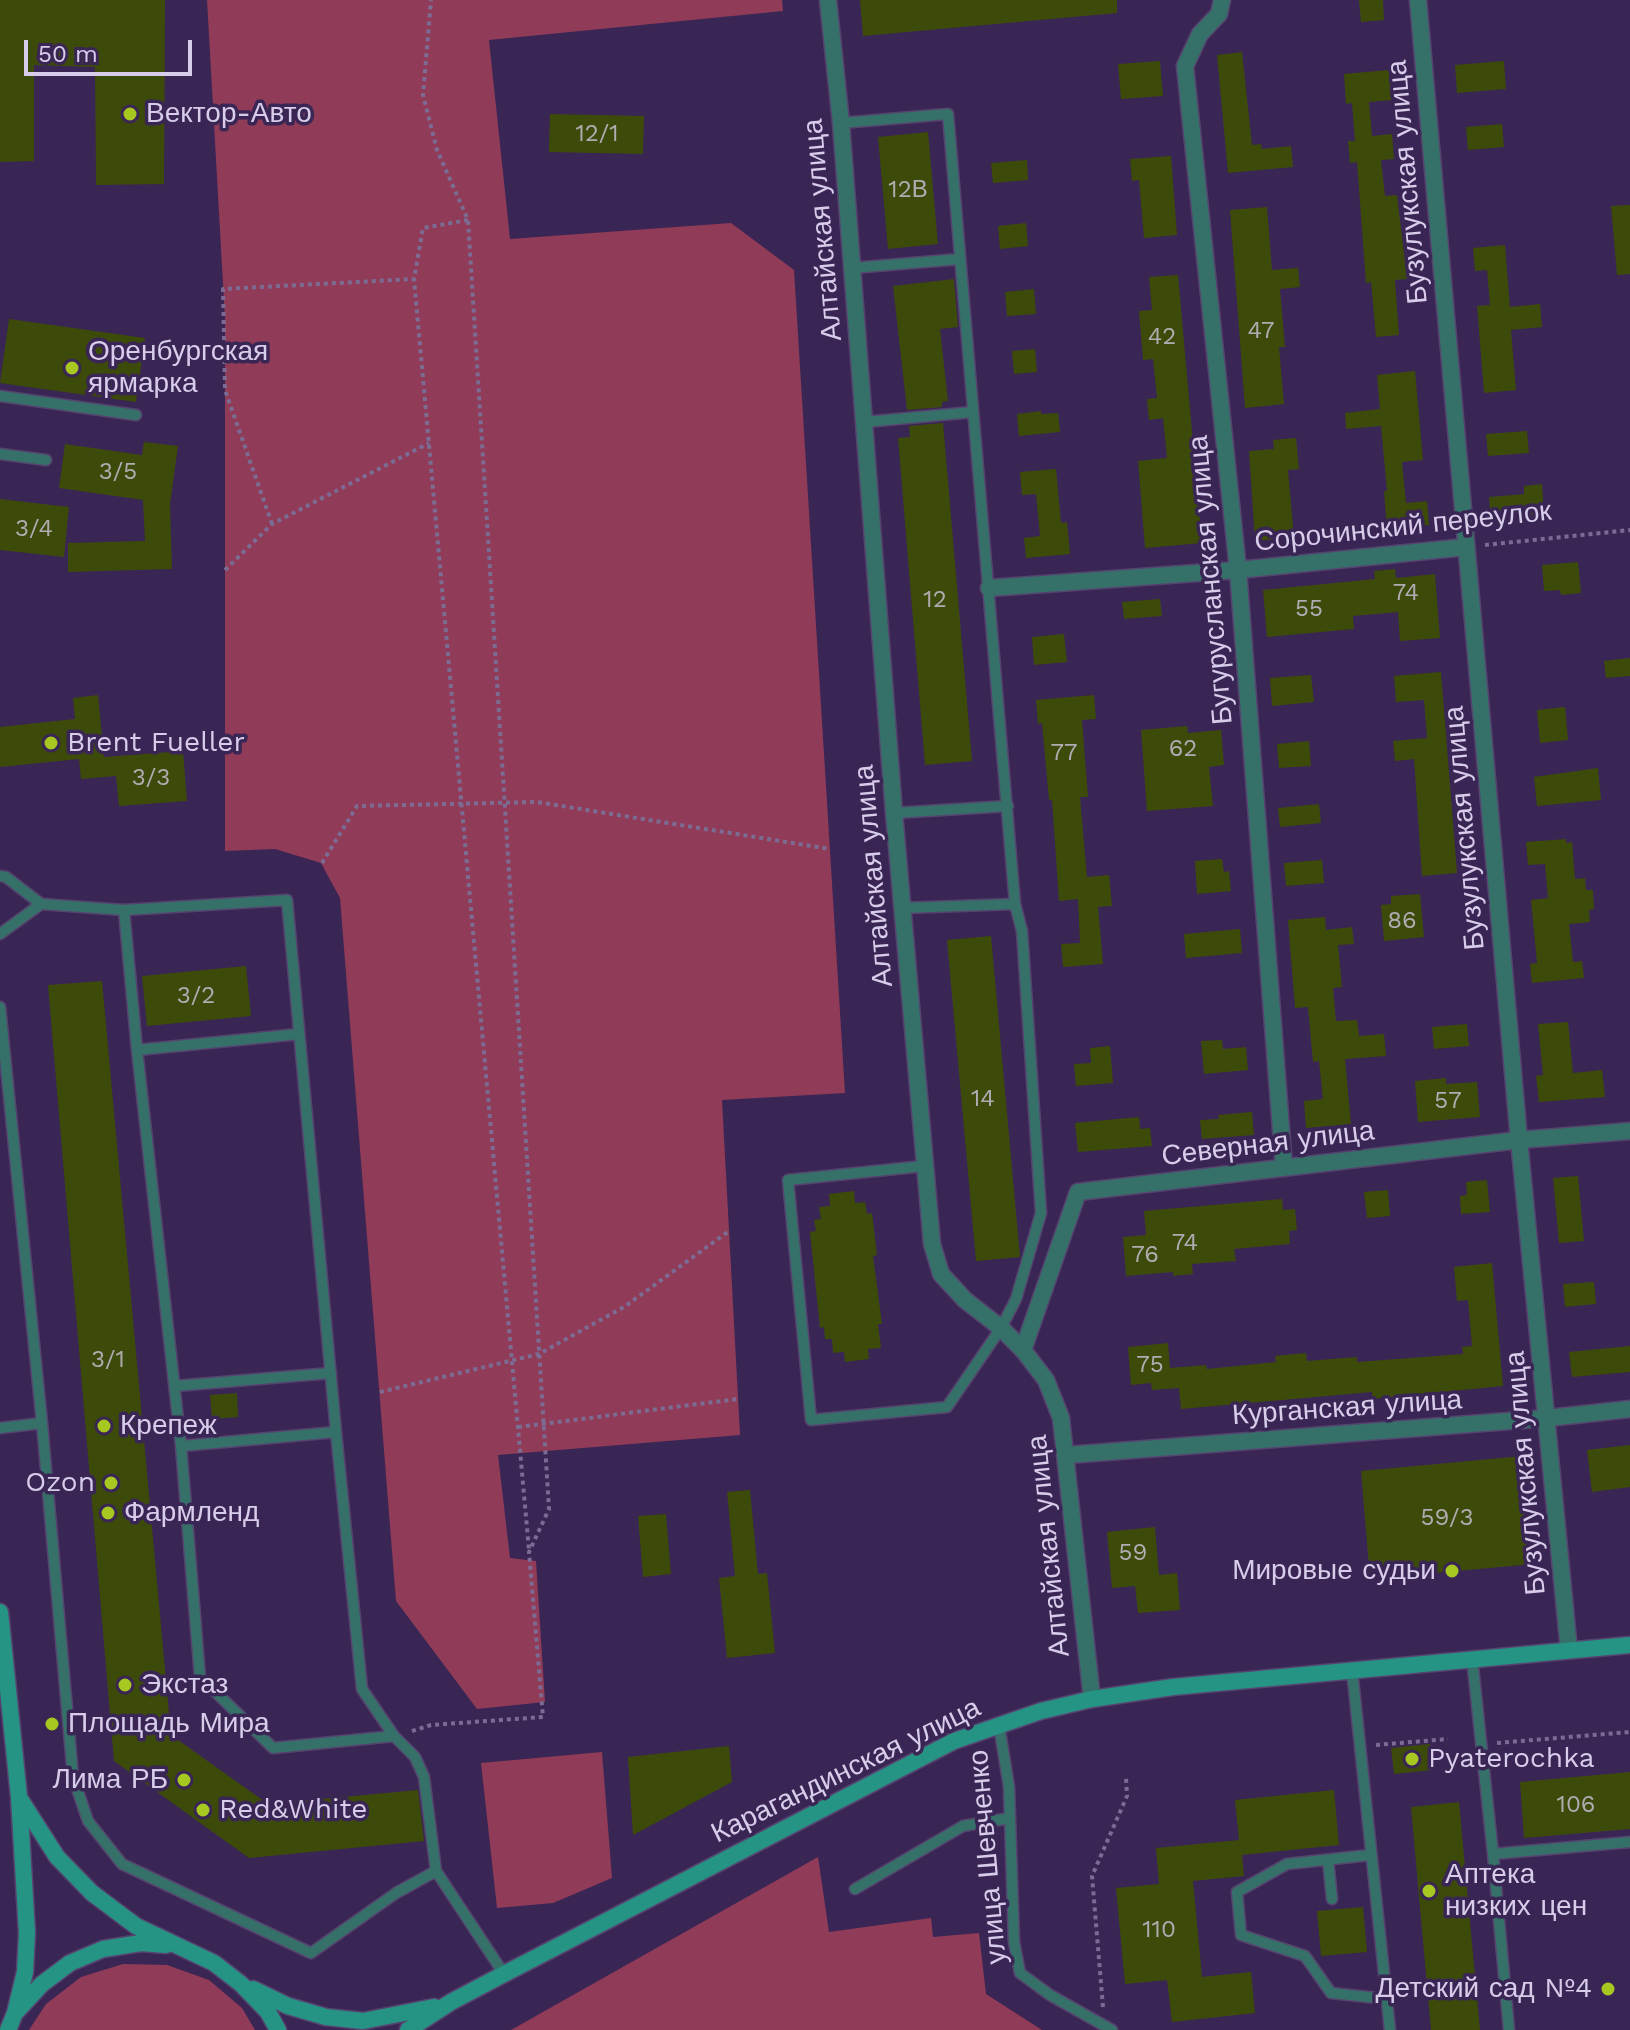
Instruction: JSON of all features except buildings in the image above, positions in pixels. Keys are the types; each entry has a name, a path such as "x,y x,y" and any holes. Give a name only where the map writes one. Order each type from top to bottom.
{"main road":[{"path":"0,1612 5,1709 19,1797 27,1933 25,1972 8,2030"},
{"name":"Карагандинская улица","path":"408,2030 451,2002 954,1741 1041,1711 1092,1699 1173,1687 1630,1645"},
{"path":"19,1797 57,1857 92,1893 136,1926 214,1963 241,1984 268,2012 278,2030"},
{"path":"15,2013 42,1984 70,1963 103,1949 141,1943 179,1946"},
{"path":"241,1984 288,2006 326,2017 363,2021 405,2015 451,2002"}],"street":[{"name":"Алтайская улица","path":"828,0 841,123 894,813 932,1244 941,1274 965,1300 1023,1350 1046,1380 1061,1418 1092,1699"},
{"name":"Бугурусланская улица","path":"1222,0 1219,14 1200,34 1185,66 1238,570 1284,1168"},
{"name":"Бузулукская улица","path":"1418,0 1519,1140 1569,1650"},
{"name":"Сорочинский переулок","path":"989,588 1238,570 1466,547"},
{"name":"Северная улица","path":"1023,1350 1078,1192 1519,1140 1630,1131"},
{"name":"Курганская улица","path":"1067,1455 1630,1409"}],"lane":[{"path":"841,123 948,114 1015,904 1022,931 1041,1213 1016,1299 1001,1328 947,1407 811,1420 788,1180 924,1166"},
{"path":"852,268 960,259"},
{"path":"0,396 136,415"},
{"path":"865,422 973,412"},
{"path":"0,454 46,460"},
{"path":"894,813 1008,806"},
{"path":"3,877 41,904 124,910 287,900 362,1689 394,1736 415,1757 424,1777 436,1871 504,1974"},
{"path":"0,934 41,904"},
{"path":"902,908 1015,904"},
{"path":"124,910 181,1446 200,1677 273,1748 394,1736"},
{"path":"0,1007 42,1423 73,1777 88,1821 122,1864 311,1953 396,1893 436,1871"},
{"path":"137,1050 299,1034"},
{"path":"175,1386 331,1373"},
{"path":"0,1428 42,1423"},
{"path":"181,1446 336,1432"},
{"path":"1472,1658 1509,2030"},
{"path":"1352,1670 1390,2030"},
{"name":"улица Шевченко","path":"999,1725 1009,1787 1014,1942 1020,1973 1050,1995 1108,2028"},
{"path":"855,1889 963,1826 1010,1818"},
{"path":"1493,1854 1630,1842"},
{"path":"1370,1855 1287,1864 1237,1892 1241,1935 1305,1956 1331,1993 1387,1999"},
{"path":"1328,1860 1332,1899"}],"path":[{"path":"431,0 423,95 437,150 468,220 549,1509 529,1552"},
{"path":"394,1736 431,1725 543,1717 414,279 423,228 468,220"},
{"path":"272,524 225,390 223,289 414,279"},
{"path":"225,570 272,524 429,443"},
{"name":"Сорочинский переулок","path":"1466,547 1630,530"},
{"path":"322,863 357,806 537,802 830,849"},
{"path":"380,1392 539,1354 624,1307 729,1231"},
{"path":"518,1427 738,1399"},
{"path":"1497,1743 1630,1732"},
{"path":"1376,1745 1448,1739"},
{"path":"1108,2028 1092,1876 1127,1796 1126,1777"}],"shaded area":[{"path":"207,0 782,0 783,11 489,40 510,239 731,223 794,270 845,1093 722,1100 740,1435 498,1455 510,1558 536,1561 545,1702 477,1709 396,1601 340,898 321,863 275,849 225,851 225,319"},
{"path":"602,1752 612,1878 553,1903 497,1908 481,1763"},
{"path":"818,1857 829,1932 931,1918 933,1937 979,1933 986,1994 1042,2030 511,2030"},
{"path":"123,1964 167,1965 209,1980 242,2008 255,2030 29,2030 46,2004 81,1977"}],"place":[{"name":"Вектор-Авто","path":"130,114"},
{"name":"Оренбургская ярмарка","path":"72,368"},
{"name":"Brent Fueller","path":"51,743"},
{"name":"Крепеж","path":"104,1426"},
{"name":"Ozon","path":"111,1483"},
{"name":"Фармленд","path":"108,1513"},
{"name":"Мировые судьи","path":"1452,1571"},
{"name":"Экстаз","path":"125,1685"},
{"name":"Площадь Мира","path":"52,1724"},
{"name":"Pyaterochka","path":"1412,1759"},
{"name":"Лима РБ","path":"184,1780"},
{"name":"Red&White","path":"203,1810"},
{"name":"Аптека низких цен","path":"1429,1891"},
{"name":"Детский сад №4","path":"1608,1989"}]}
